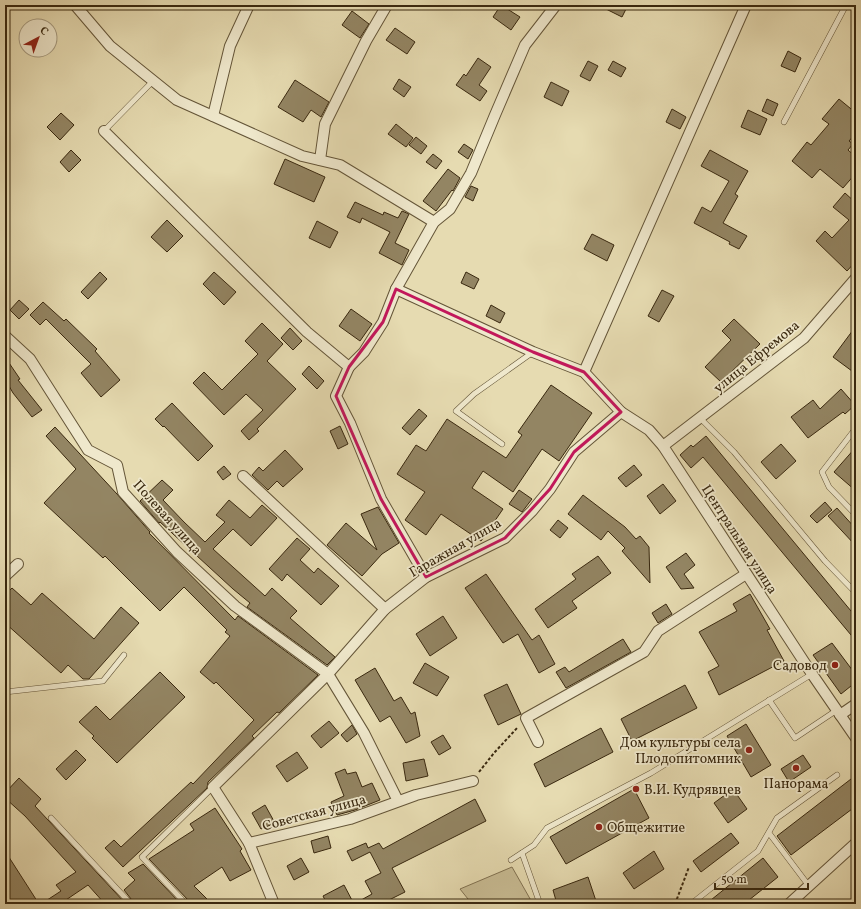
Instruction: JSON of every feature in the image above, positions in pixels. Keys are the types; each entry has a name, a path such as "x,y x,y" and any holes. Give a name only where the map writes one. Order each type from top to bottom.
{"street":[{"path":"75,5 110,46 177,100 302,156 340,165 434,222"},
{"path":"213,116 230,46 249,5"},
{"path":"320,160 326,124 366,41 387,5"},
{"path":"426,577 381,499 350,423 336,396 349,367 364,352 383,322 396,289 410,267 434,222 450,208 471,173 525,45 556,5"},
{"path":"396,289 533,352 584,372 746,5"},
{"path":"104,131 302,326 349,367"},
{"name":"улица Ефремова","path":"663,446 804,338 856,278"},
{"name":"Полевая улица","path":"5,336 30,359 88,450 117,465 123,492 177,552 235,606 328,674"},
{"name":"Центральная улица","path":"584,372 621,412 649,430 663,446 812,674 856,738"},
{"name":"Гаражная улица","path":"213,787 328,674 385,609 426,577 506,538 532,511 550,489 574,452 621,412"},
{"path":"243,476 385,609"},
{"path":"5,576 18,564"},
{"path":"538,742 526,718 644,652 658,631 746,574"},
{"path":"328,674 364,733 398,801"},
{"path":"839,712 856,704"},
{"name":"Советская улица","path":"213,787 248,843 350,819 416,795 472,781"},
{"path":"789,904 856,842"},
{"path":"248,843 274,904"}],"lane":[{"path":"784,122 846,5"},
{"path":"104,131 153,81"},
{"path":"502,444 456,411 474,394 533,352"},
{"path":"700,418 734,452 825,561 856,593"},
{"path":"856,428 822,472 829,487 856,515"},
{"path":"5,692 102,681 124,655"},
{"path":"511,860 534,845 547,828 651,773 812,674"},
{"path":"770,700 795,738 839,712"},
{"path":"691,904 758,851 777,818 837,775"},
{"path":"186,904 142,857 213,787"},
{"path":"51,818 131,904"},
{"path":"769,833 809,886"},
{"path":"522,854 540,904"}],"path":[{"path":"472,781 494,753 526,718"},
{"path":"675,904 689,867"}],"highlighted area":[{"path":"396,289 533,352 584,372 621,412 574,452 550,489 505,538 426,577 381,499 336,396 349,367 383,322"}],"shaded area":[{"path":"512,867 533,904 472,904 460,889"}],"building":[{"path":"501,5 520,17 511,30 493,17"},
{"path":"598,5 628,5 622,17"},
{"path":"352,11 369,24 360,38 342,25"},
{"path":"395,28 415,42 407,54 386,40"},
{"path":"788,51 801,58 795,72 781,66"},
{"path":"478,58 491,67 479,85 487,91 480,101 456,85 464,74 466,76"},
{"path":"588,61 598,66 590,81 580,76"},
{"path":"613,61 626,68 621,77 608,70"},
{"path":"399,79 411,87 404,97 393,89"},
{"path":"295,80 329,102 321,117 311,110 303,122 278,107"},
{"path":"551,82 569,91 562,106 544,97"},
{"path":"767,99 778,104 773,116 762,111"},
{"path":"839,99 856,113 856,133 849,141 853,144 848,150 856,157 856,173 843,188 820,169 812,178 792,161 807,142 811,145 829,124 822,119"},
{"path":"672,109 686,117 680,129 666,122"},
{"path":"748,110 767,119 760,135 741,127"},
{"path":"61,113 74,125 60,140 47,127"},
{"path":"396,124 413,138 406,147 388,134"},
{"path":"416,137 427,146 421,154 409,145"},
{"path":"464,144 473,150 468,159 458,152"},
{"path":"71,150 81,160 69,172 60,162"},
{"path":"710,150 748,171 735,194 738,196 723,223 747,236 739,249 729,244 730,242 694,223 702,207 711,212 729,181 701,166"},
{"path":"433,154 442,161 436,169 426,162"},
{"path":"285,159 325,177 314,202 274,184"},
{"path":"448,169 460,178 453,191 452,190 436,211 423,201"},
{"path":"471,186 478,189 473,201 465,197"},
{"path":"845,193 856,203 856,261 847,271 816,241 825,231 832,238 849,220 833,207"},
{"path":"355,202 383,215 384,212 398,218 402,211 409,214 395,243 409,250 402,265 379,253 390,232 362,218 360,223 347,217"},
{"path":"167,220 183,236 167,252 151,237"},
{"path":"317,221 338,232 330,248 309,238"},
{"path":"592,234 614,245 607,261 584,249"},
{"path":"100,272 107,279 88,299 81,292"},
{"path":"214,272 236,292 224,305 203,284"},
{"path":"466,272 479,279 474,289 461,283"},
{"path":"662,290 674,296 659,322 648,316"},
{"path":"19,300 29,309 19,319 10,310"},
{"path":"43,302 64,321 66,319 97,349 95,351 120,380 101,397 81,373 91,364 46,319 40,325 30,315"},
{"path":"491,305 505,313 500,323 486,316"},
{"path":"351,309 372,324 360,341 339,326"},
{"path":"734,319 760,344 721,382 705,367 731,340 722,331"},
{"path":"262,323 283,344 267,361 296,389 257,429 259,431 249,440 241,431 263,410 246,394 224,415 193,383 204,372 222,390 258,354 245,341"},
{"path":"856,326 856,374 833,357"},
{"path":"290,328 302,341 293,350 281,338"},
{"path":"5,357 20,379 18,380 42,410 32,417 13,393 5,379"},
{"path":"309,366 324,381 317,389 302,374"},
{"path":"551,385 592,413 559,461 542,449 513,492 483,471 472,488 503,509 481,541 441,514 426,535 405,520 425,492 397,474 416,445 426,451 447,419 506,458 522,435 518,432"},
{"path":"841,389 855,405 845,414 843,412 808,438 791,417 813,400 820,409"},
{"path":"172,403 213,446 198,461 164,426 163,427 155,419"},
{"path":"419,409 427,416 410,435 402,428"},
{"path":"340,426 348,444 338,449 330,431"},
{"path":"55,427 117,494 150,532 149,533 235,620 238,616 318,675 279,713 277,712 252,736 254,738 208,782 207,788 123,867 105,848 114,840 121,847 191,782 193,784 254,720 216,682 214,684 200,672 230,636 225,632 227,630 184,587 160,611 105,556 103,558 44,503 76,469 46,436"},
{"path":"706,436 856,617 856,641 703,457 691,468 680,455 691,445 693,447"},
{"path":"781,444 796,461 776,479 761,462"},
{"path":"856,447 856,491 834,472"},
{"path":"285,450 303,469 283,487 277,481 268,490 252,475 259,467 263,471"},
{"path":"634,465 642,475 626,487 618,478"},
{"path":"224,466 231,474 223,480 217,472"},
{"path":"162,480 173,490 163,500 205,542 225,522 216,515 229,500 250,518 262,505 277,518 251,546 233,529 213,549 265,596 272,588 297,611 290,618 335,657 327,665 247,607 250,603 160,522 159,523 140,501"},
{"path":"663,484 676,501 660,514 647,496"},
{"path":"519,490 532,499 522,512 509,504"},
{"path":"583,495 625,527 636,539 640,536 649,547 650,583 622,551 625,548 608,531 601,540 568,514"},
{"path":"825,502 832,510 817,523 810,516"},
{"path":"378,507 399,543 382,554 362,576 327,545 346,523 377,550 361,514"},
{"path":"837,508 856,529 856,546 828,516"},
{"path":"558,520 568,528 560,538 550,530"},
{"path":"297,538 310,549 300,560 314,573 318,568 339,586 321,605 287,574 282,581 269,569"},
{"path":"686,553 695,565 684,574 694,588 681,589 666,567"},
{"path":"598,556 611,573 572,601 577,608 548,628 535,609 576,579 572,574"},
{"path":"486,574 532,640 539,635 555,664 539,673 518,634 503,643 465,588"},
{"path":"12,588 31,605 42,593 94,639 121,607 139,623 89,679 83,679 68,665 61,673 5,623 5,595"},
{"path":"750,594 770,629 767,630 784,661 719,695 708,672 719,666 699,632 737,611 733,604"},
{"path":"666,604 672,614 658,623 652,613"},
{"path":"443,616 457,638 430,656 416,634"},
{"path":"623,639 631,652 566,688 556,672 565,667 569,672"},
{"name":"Садовод","path":"832,643 856,675 856,682 841,694 813,655"},
{"path":"425,663 449,677 437,696 413,683"},
{"path":"375,668 394,701 401,697 411,714 415,712 420,736 406,743 390,716 380,722 355,680"},
{"path":"160,672 185,697 117,763 92,738 94,736 79,722 96,706 110,720"},
{"path":"507,684 521,714 498,725 484,695"},
{"path":"685,685 697,708 632,741 621,719"},
{"path":"329,721 339,733 321,748 311,736"},
{"name":"Дом культуры села Плодопитомник","path":"746,724 771,765 751,777 727,736"},
{"path":"352,725 357,734 347,742 341,735"},
{"path":"601,728 613,752 545,787 534,764"},
{"path":"443,735 451,748 439,755 431,742"},
{"path":"76,750 86,760 66,780 56,769"},
{"path":"297,752 308,768 287,782 276,766"},
{"name":"Панорама","path":"803,755 811,767 789,782 781,769"},
{"path":"424,759 428,776 406,781 403,763"},
{"path":"345,769 347,774 356,772 362,787 372,783 380,800 355,810 337,815 331,802 344,796 335,773"},
{"path":"19,778 41,799 35,806 126,904 105,904 88,885 60,904 41,904 61,891 56,885 76,872 25,816 5,798 5,793"},
{"path":"851,779 856,786 856,806 791,855 777,836"},
{"name":"Общежитие","path":"634,789 649,818 566,864 550,837"},
{"path":"733,789 747,809 728,823 714,803"},
{"path":"475,799 486,821 392,868 405,892 381,904 354,904 372,894 365,881 381,873 370,852 352,861 347,851 366,843 368,848 379,843 383,849"},
{"path":"265,805 275,823 261,829 252,813"},
{"path":"215,808 242,849 240,851 251,870 230,881 222,867 194,886 207,899 202,904 190,904 189,901 149,859 194,830 190,824"},
{"path":"731,833 739,843 701,872 693,861"},
{"path":"328,836 331,848 314,853 311,841"},
{"path":"5,851 39,904 5,904"},
{"path":"654,851 664,869 634,889 623,873"},
{"path":"301,858 309,872 294,880 287,866"},
{"path":"763,858 778,877 744,904 706,904"},
{"path":"143,864 181,904 135,904 124,890 135,880 128,873"},
{"path":"588,877 597,904 557,904 553,890"},
{"path":"344,885 354,904 327,904 323,896"}],"place":[{"name":"Садовод","path":"835,665"},
{"name":"Дом культуры села Плодопитомник","path":"749,750"},
{"name":"Панорама","path":"796,768"},
{"name":"В.И. Кудрявцев","path":"636,789"},
{"name":"Общежитие","path":"599,827"}]}
